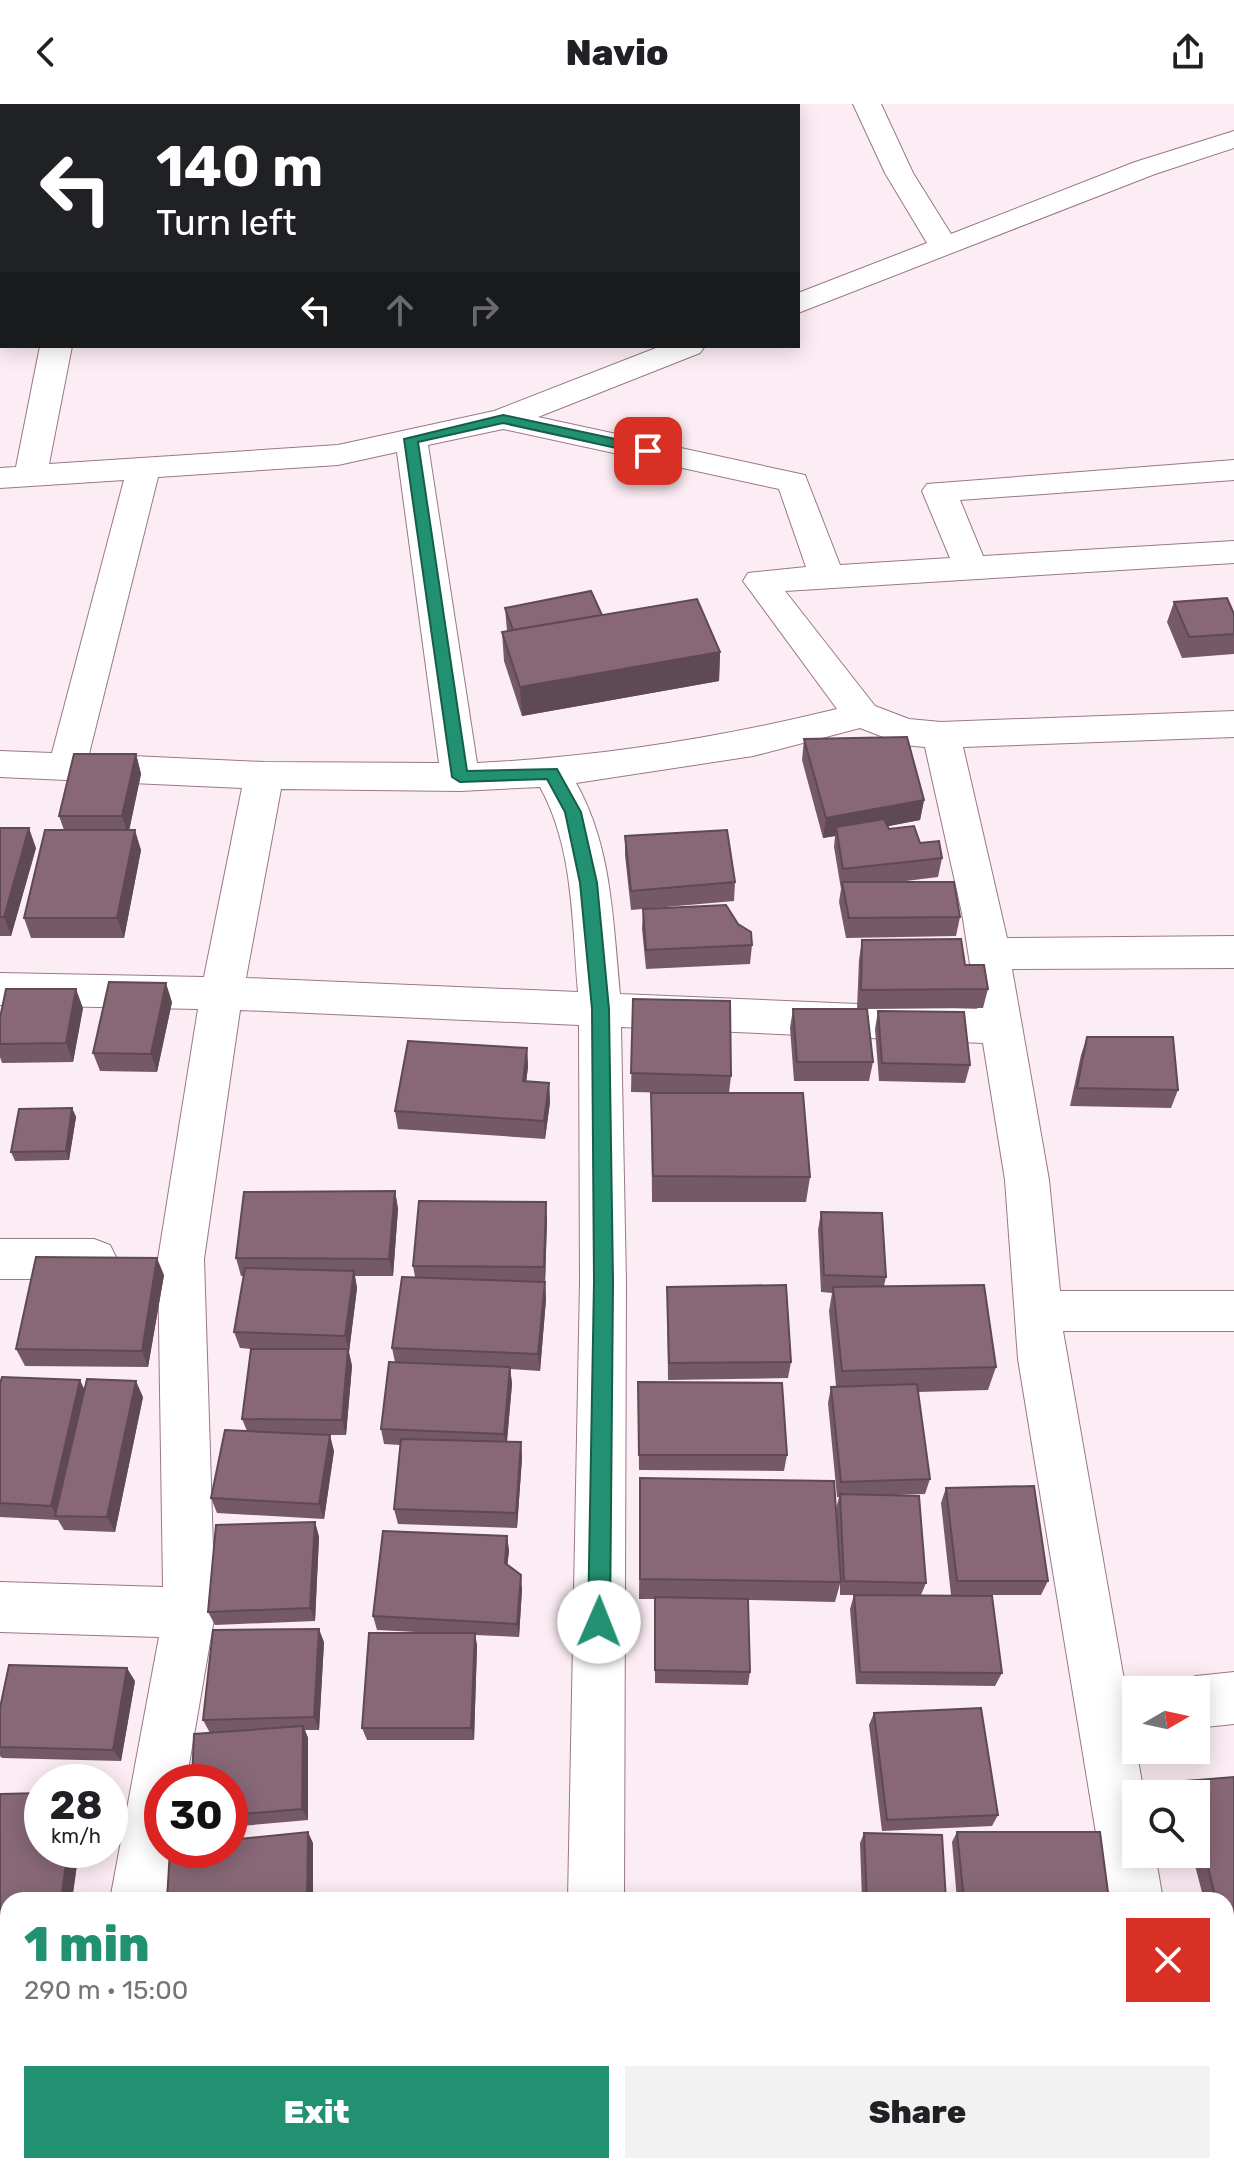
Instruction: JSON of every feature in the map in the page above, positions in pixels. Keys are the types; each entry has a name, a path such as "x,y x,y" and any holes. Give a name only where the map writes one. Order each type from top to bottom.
{"street":[{"path":"867,104 899,173 944,247"},
{"path":"800,303 1145,168 1234,139"},
{"path":"55,348 16,476 338,455 503,419 652,353 678,348"},
{"path":"503,419 793,482 827,577"},
{"path":"411,439 460,777"},
{"path":"67,767 144,467"},
{"path":"971,568 939,491 1234,470"},
{"path":"1234,552 760,581 862,715 904,732 941,735 1234,724"},
{"path":"0,764 264,775 460,777 551,773 753,743 862,715"},
{"path":"941,735 982,913 1027,1180 1042,1359 1119,1711 1134,1892"},
{"path":"551,773 573,812 589,883 600,1009 603,1282 596,1892"},
{"path":"139,1892 189,1613 181,1259 209,1060 264,775"},
{"path":"988,954 1234,952"},
{"path":"0,989 222,993 1001,1027"},
{"path":"0,1259 181,1259"},
{"path":"1038,1311 1234,1311"},
{"path":"0,1607 189,1613"},
{"path":"1210,1701 1234,1698"}],"building":[{"path":"591,591 602,615 513,630 505,608"},
{"path":"1227,598 1234,614 1234,634 1189,637 1174,602"},
{"path":"697,599 720,652 520,687 502,632"},
{"path":"907,737 924,800 826,818 804,739"},
{"path":"74,754 136,754 122,816 59,816"},
{"path":"884,819 889,829 914,826 920,843 939,841 942,858 843,869 836,827"},
{"path":"0,828 29,828 4,917 0,917"},
{"path":"45,830 135,830 117,918 24,918"},
{"path":"727,830 735,882 631,891 625,836"},
{"path":"842,882 954,882 960,917 849,918"},
{"path":"726,905 738,924 751,932 752,945 646,950 643,909"},
{"path":"961,939 965,965 984,965 988,989 861,990 862,940"},
{"path":"109,982 166,983 151,1054 93,1053"},
{"path":"6,989 76,989 66,1043 0,1044 0,1018"},
{"path":"633,999 730,1001 731,1076 631,1073"},
{"path":"793,1009 867,1009 873,1062 797,1062"},
{"path":"878,1011 964,1012 970,1065 882,1063"},
{"path":"1087,1037 1173,1037 1178,1090 1077,1088"},
{"path":"408,1041 527,1048 523,1081 549,1083 544,1121 395,1111"},
{"path":"651,1093 803,1093 810,1177 653,1176"},
{"path":"72,1108 66,1151 11,1152 19,1109"},
{"path":"395,1191 389,1259 236,1258 244,1192"},
{"path":"419,1201 546,1202 544,1267 413,1266"},
{"path":"821,1212 882,1213 886,1277 824,1275"},
{"path":"36,1257 157,1258 142,1351 16,1349"},
{"path":"245,1268 354,1271 345,1336 234,1332"},
{"path":"402,1277 545,1282 538,1354 392,1348"},
{"path":"786,1285 791,1362 669,1363 667,1287"},
{"path":"984,1285 996,1367 842,1371 833,1287"},
{"path":"251,1349 348,1349 342,1420 242,1419"},
{"path":"389,1362 510,1367 504,1434 381,1429"},
{"path":"2,1377 80,1380 51,1506 0,1503"},
{"path":"87,1379 136,1381 107,1517 55,1516"},
{"path":"638,1382 782,1383 787,1455 639,1455"},
{"path":"917,1384 930,1479 841,1482 831,1387"},
{"path":"225,1430 330,1435 319,1504 211,1498"},
{"path":"401,1439 521,1442 516,1513 394,1509"},
{"path":"640,1478 834,1481 841,1582 640,1579"},
{"path":"1034,1486 1048,1581 957,1581 946,1488"},
{"path":"840,1494 919,1496 926,1583 844,1581"},
{"path":"315,1522 310,1608 208,1612 216,1525"},
{"path":"383,1531 507,1536 505,1563 521,1575 517,1624 373,1616"},
{"path":"854,1595 992,1596 1002,1673 860,1672"},
{"path":"655,1597 748,1599 750,1672 655,1670"},
{"path":"319,1629 314,1717 203,1720 213,1630"},
{"path":"369,1633 475,1633 471,1728 362,1728"},
{"path":"9,1665 127,1668 113,1750 0,1747 0,1708"},
{"path":"981,1708 998,1815 887,1820 874,1713"},
{"path":"303,1726 302,1809 248,1814 248,1764 193,1764 194,1734"},
{"path":"1234,1777 1234,1892 1214,1892 1208,1868 1210,1780 1198,1780"},
{"path":"24,1793 24,1868 65,1868 62,1892 0,1892 0,1794"},
{"path":"308,1832 307,1892 167,1892 169,1868 248,1868 248,1838"},
{"path":"957,1832 1100,1832 1108,1892 963,1892"},
{"path":"864,1833 942,1835 946,1892 867,1892"}],"route":[{"path":"599,1622 603,1282 600,1009 589,883 573,812 551,773 460,777 411,439 503,419 648,451"}]}
